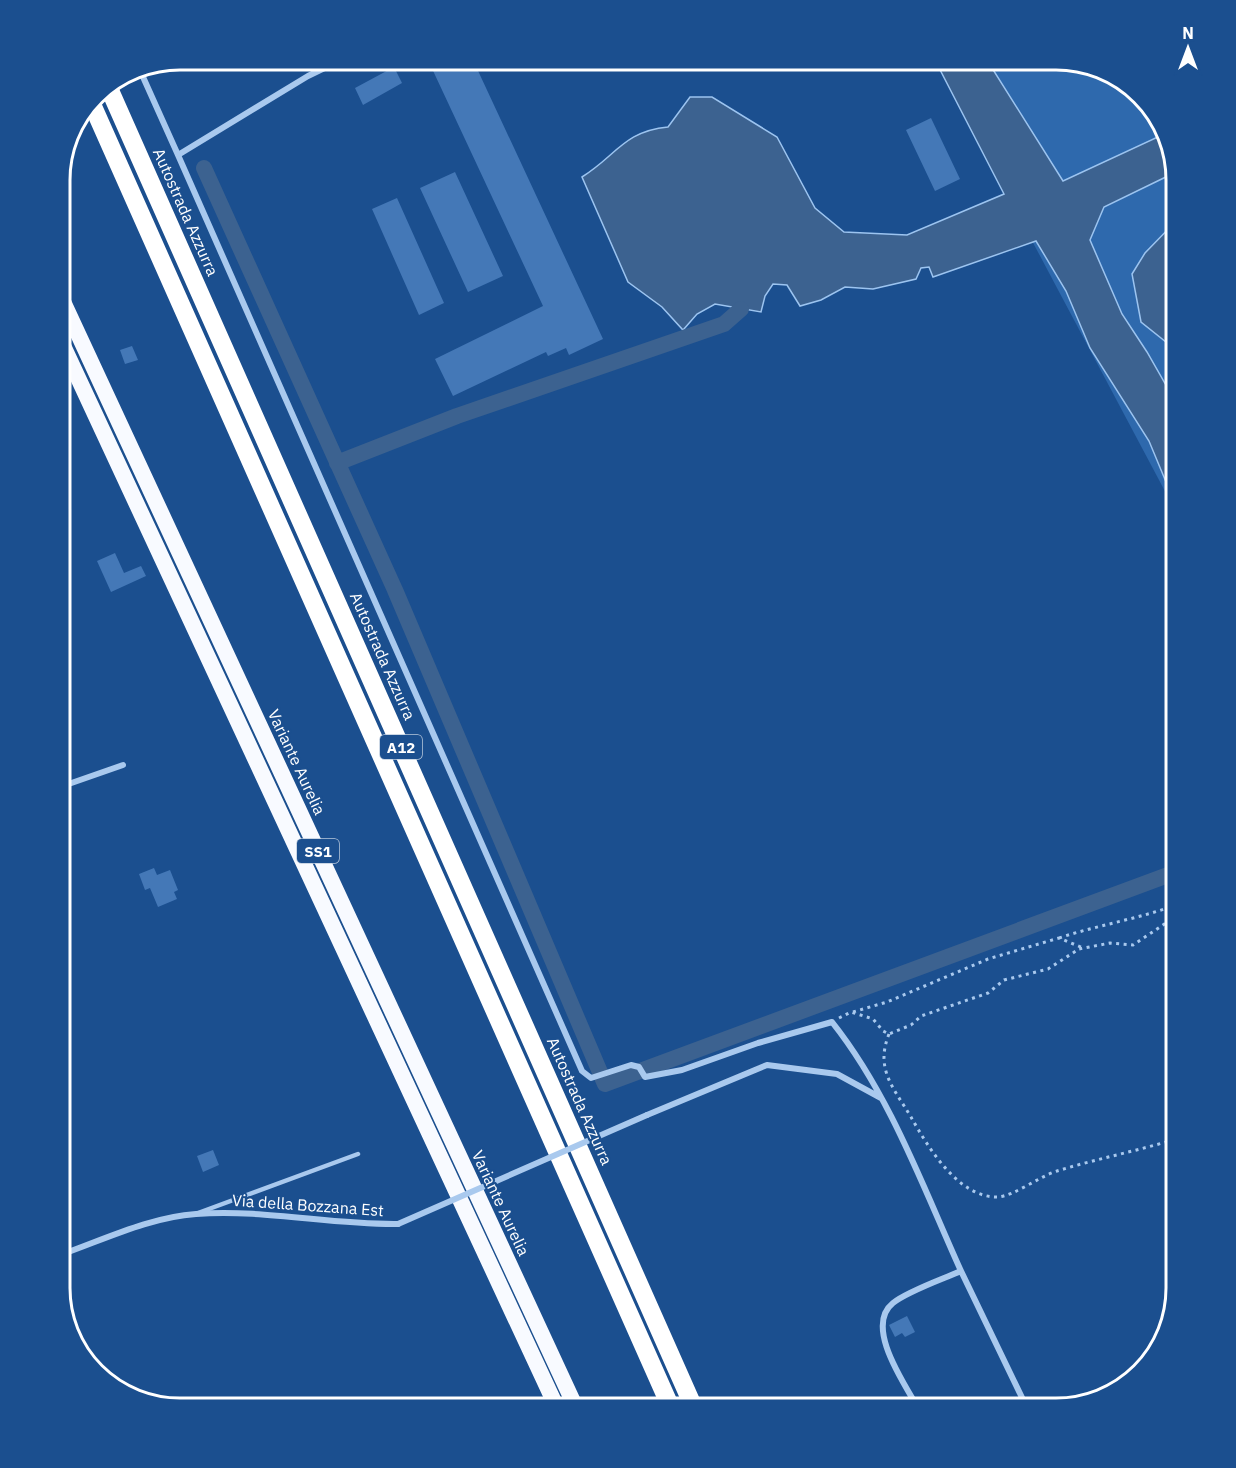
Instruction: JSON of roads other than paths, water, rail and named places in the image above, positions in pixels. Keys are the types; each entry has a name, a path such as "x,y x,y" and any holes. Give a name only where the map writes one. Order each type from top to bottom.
{"highway":[{"name":"Autostrada Azzurra","path":"112,95 690,1398"},
{"name":"A12","path":"95,111 667,1398"},
{"name":"Variante Aurelia","path":"71,318 571,1398"},
{"name":"SS1","path":"71,362 552,1398"}],"street":[{"path":"178,155 318,71"},
{"path":"143,77 582,1071 591,1078 631,1065 639,1067 645,1077 682,1070 758,1043 832,1022 859,1055 881,1098 1022,1398"},
{"path":"70,783 123,765"},
{"name":"Via della Bozzana Est","path":"70,1252 173,1217 195,1214 231,1213 398,1224 767,1065 837,1074 881,1098"},
{"path":"913,1398 883,1338 881,1323 884,1314 894,1303 961,1271"}],"lane":[{"path":"195,1214 225,1201 358,1154"}],"waterway":[{"path":"204,168 395,590 605,1084 1166,876"},
{"path":"337,463 457,416 724,324 741,309"}]}
